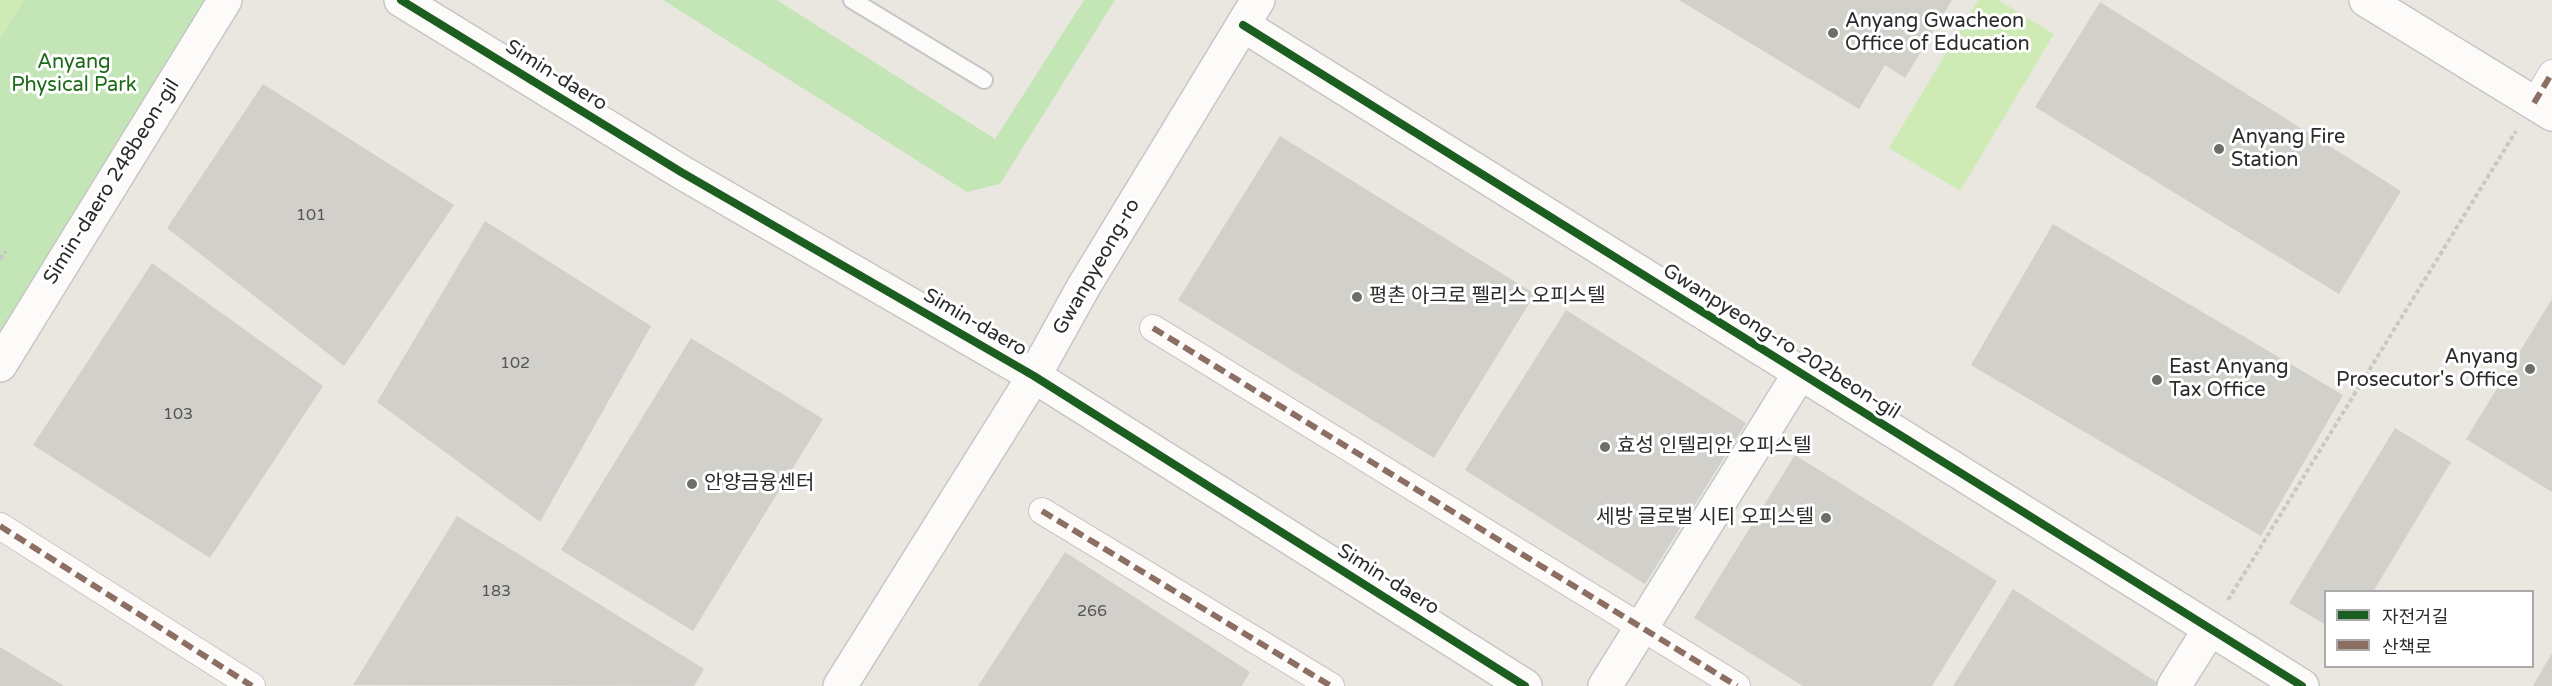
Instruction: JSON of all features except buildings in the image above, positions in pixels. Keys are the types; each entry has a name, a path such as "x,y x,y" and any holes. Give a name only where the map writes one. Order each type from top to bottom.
{"street":[{"name":"Simin-daero 248beon-gil","path":"0,365 225,0"},
{"name":"Simin-daero","path":"401,0 681,172 1034,376 1525,686"},
{"path":"2366,0 2543,108 2552,73"},
{"name":"Gwanpyeong-ro","path":"840,686 972,470 1034,376 1084,286 1250,13"},
{"name":"Gwanpyeong-ro 202beon-gil","path":"1250,13 1800,373 2302,686"},
{"path":"1153,328 1737,686"},
{"path":"1605,686 1800,373"},
{"path":"1042,511 1331,686"},
{"path":"0,526 252,686"},
{"path":"2174,686 2210,629"}],"lane":[{"path":"852,0 984,80"}],"path":[{"path":"2210,629 2543,108"},
{"path":"0,259 6,251"}],"green space":[{"name":"Anyang Physical Park","path":"0,0 207,0 0,335"},
{"path":"0,0 24,0 0,39"},
{"path":"663,0 777,0 995,139 1084,0 1115,0 1000,184 967,192"},
{"path":"1978,0 1998,0 2054,34 1960,191 1889,148"}],"marked path":[{"path":"2534,103 2552,73"},
{"path":"1153,328 1737,686"},
{"path":"1042,511 1331,686"},
{"path":"0,526 252,686"}],"cycle path":[{"path":"401,0 681,172 1034,376 1525,686"},
{"path":"1243,25 2302,686"}],"place":[{"name":"Anyang Gwacheon Office of Education","path":"1833,33"},
{"name":"Anyang Fire Station","path":"2219,149"},
{"name":"평촌 아크로 펠리스 오피스텔","path":"1357,297"},
{"name":"Anyang Prosecutor's Office","path":"2530,369"},
{"name":"East Anyang Tax Office","path":"2157,380"},
{"name":"효성 인텔리안 오피스텔","path":"1605,447"},
{"name":"안양금융센터","path":"692,484"},
{"name":"세방 글로벌 시티 오피스텔","path":"1826,518"}]}
